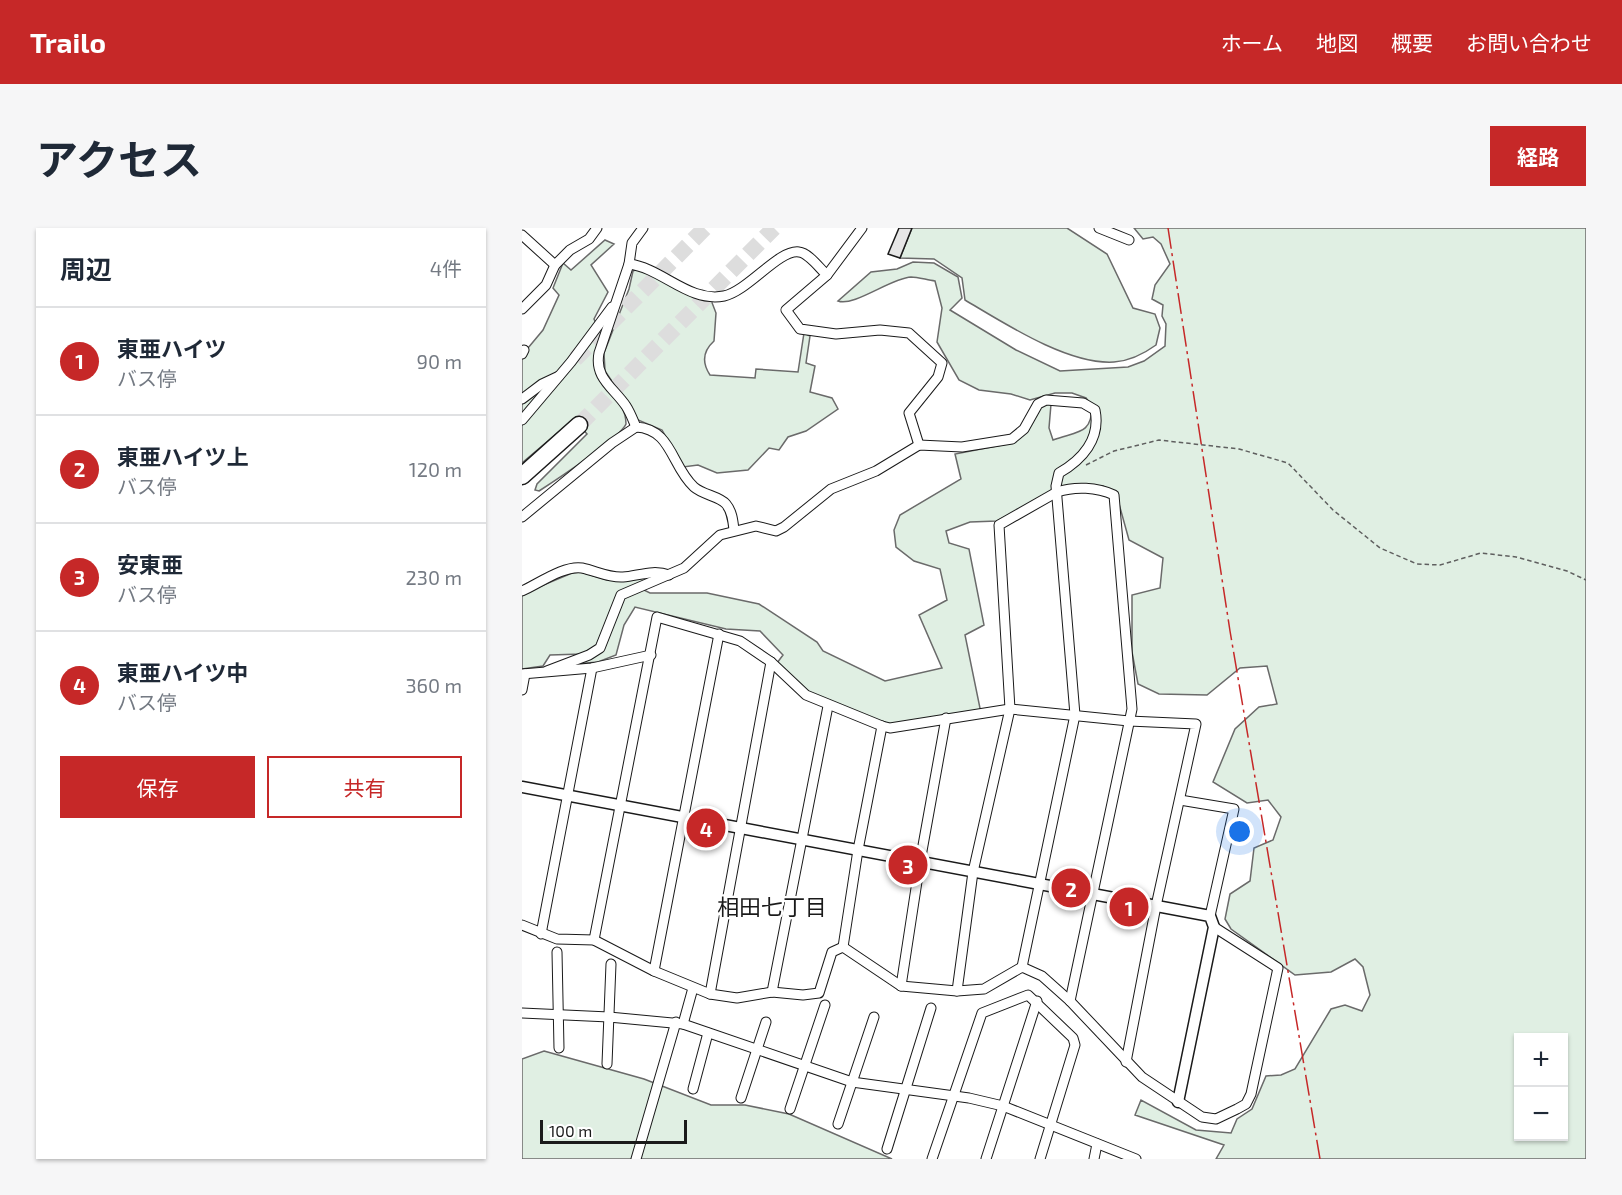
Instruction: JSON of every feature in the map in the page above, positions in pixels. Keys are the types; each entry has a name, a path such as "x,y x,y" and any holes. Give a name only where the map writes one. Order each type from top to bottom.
{"highway":[{"path":"522,476 579,425"}],"street":[{"path":"636,427 627,406 601,378 598,365 599,353 629,264 632,243 643,228"},
{"path":"862,228 827,275 786,310 800,329 836,334 880,330 909,333 942,363 938,377 909,413 919,445"},
{"path":"1100,228 1129,240"},
{"path":"522,309 546,285 555,265 570,250 589,239 595,229"},
{"path":"522,235 555,265"},
{"path":"629,264 641,265 685,290 711,298 727,296 742,289 786,255 798,251 805,254 827,275"},
{"path":"522,420 561,375 618,298"},
{"path":"522,399 542,384 561,375"},
{"path":"548,671 590,655 600,648 621,595 684,568 712,540 734,530 756,526 776,531 831,489 876,471 919,445 962,447 1012,439 1024,429 1038,404 1046,400 1083,403 1095,410 1098,426 1096,434 1076,462 1059,473 1057,492 1076,715 1037,884 1022,967 984,989 957,991 901,986 843,947"},
{"path":"522,517 612,443 636,427 650,428 662,437 692,485 703,494 724,502 731,511 734,530"},
{"path":"957,991 973,872 1010,709 999,525 1057,492 1066,489 1102,489 1114,495 1132,709 1070,1001"},
{"path":"522,591 570,569 581,568 622,577 642,573 669,575"},
{"path":"594,940 657,617 740,641 771,662 806,695 828,706 890,728 1010,709 1129,721 1196,723 1156,906 1126,1062"},
{"path":"654,971 719,634"},
{"path":"522,690 523,674 592,668 651,655"},
{"path":"710,994 738,828 771,662"},
{"path":"541,934 592,668"},
{"path":"772,992 828,706"},
{"path":"901,986 946,718"},
{"path":"843,947 858,850 882,726"},
{"path":"522,787 1156,906 1212,921 1278,968 1251,1094 1246,1104 1216,1119 1202,1117 1142,1077 1070,1001 1042,976 1022,967"},
{"path":"1178,1101 1234,809 1180,800"},
{"path":"524,927 557,939 594,940 654,971 710,994 737,998 772,992 803,995 819,993 832,952 843,947"},
{"path":"557,952 559,1048"},
{"path":"608,1064 612,964"},
{"path":"636,1159 679,1023 693,987"},
{"path":"932,1159 982,1013 1028,994 1073,1038 1076,1045 1040,1159"},
{"path":"986,1159 1037,1001"},
{"path":"790,1109 825,1005"},
{"path":"887,1149 931,1008"},
{"path":"522,1013 679,1023 852,1082 954,1096 1003,1106 1136,1159"},
{"path":"838,1124 874,1017"},
{"path":"741,1098 765,1022"},
{"path":"693,1089 708,1033"},
{"path":"1094,1159 1097,1144"}],"path":[{"path":"1085,465 1114,451 1159,440 1239,449 1288,463 1333,510 1380,548 1417,564 1440,565 1481,553 1516,557 1567,571 1586,580"}],"green space":[{"path":"912,228 1067,228 1107,254 1133,308 1155,314 1160,328 1156,345 1136,356 1114,362 1077,357 1037,341 965,300 962,278 934,259 900,258"},
{"path":"1134,228 1586,228 1586,1159 1216,1159 1224,1145 1135,1115 1141,1100 1196,1130 1231,1133 1237,1119 1252,1109 1266,1076 1281,1075 1295,1069 1331,1009 1345,1005 1362,1011 1370,995 1363,967 1355,959 1331,972 1295,975 1231,929 1225,919 1230,894 1250,881 1254,848 1273,840 1281,817 1268,800 1247,803 1213,782 1235,729 1259,707 1277,704 1267,666 1240,668 1207,695 1159,694 1138,684 1132,652 1132,595 1160,588 1163,558 1129,540 1116,493 1103,486 1067,485 997,521 970,522 946,531 949,543 969,549 984,625 965,635 981,713 882,726 806,695 777,663 783,655 760,631 726,629 635,607 624,625 616,655 598,662 575,664 591,657 623,598 642,589 650,593 707,593 759,604 817,642 823,651 885,681 942,668 919,615 947,600 940,569 914,561 896,547 894,530 900,515 961,479 955,454 1012,443 1042,405 1051,404 1049,428 1053,440 1076,433 1086,427 1089,422 1092,406 1086,398 1072,393 1055,393 1030,400 1011,394 979,390 959,380 937,342 942,308 935,281 911,277 893,282 853,300 838,301 871,272 897,269 913,262 934,263 958,277 962,298 950,310 1016,350 1060,371 1128,367 1144,361 1165,346 1166,324 1162,316 1163,305 1152,299 1155,285 1170,264 1161,244 1153,237 1143,239"},
{"path":"605,240 614,244 591,265 608,292 594,319 602,337 595,353 594,365 598,376 624,412 626,424 612,439 587,459 539,491 535,490 537,484 587,434 574,419 522,463 522,348 528,348 543,330 559,295 553,288 563,263 571,270"},
{"path":"637,269 711,300 716,313 714,341 705,357 710,375 755,378 756,369 798,372 804,333 810,336 806,363 815,366 810,392 832,398 838,409 806,431 788,437 779,450 769,448 748,470 717,473 698,465 683,467 662,430 638,420 605,371 604,353 629,289 633,271"},
{"path":"581,572 607,580 659,576 615,602 596,646 582,654 550,655 543,666 522,669 522,594 572,573"},
{"path":"544,1051 644,1079 711,1105 745,1105 789,1114 892,1159 522,1159 522,1059"}],"building":[{"path":"899,228 912,228 900,258 888,254"}],"tunnel":[{"path":"575,359 705,228"},
{"path":"579,425 774,228"}],"power":[{"path":"1168,228 1230,631 1320,1159"}],"place":[{"name":"東亜ハイツ中","path":"706,828"},
{"name":"安東亜","path":"908,865"},
{"name":"東亜ハイツ上","path":"1071,888"},
{"name":"東亜ハイツ","path":"1129,907"}],"district":[{"name":"相田七丁目","path":"772,907"}]}
